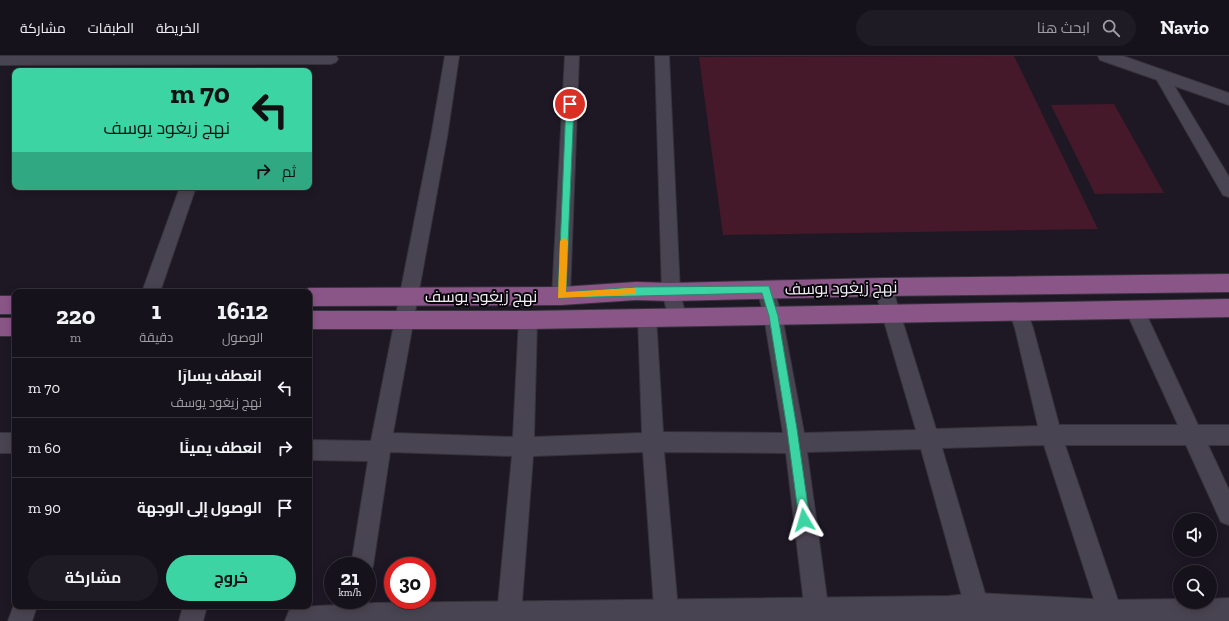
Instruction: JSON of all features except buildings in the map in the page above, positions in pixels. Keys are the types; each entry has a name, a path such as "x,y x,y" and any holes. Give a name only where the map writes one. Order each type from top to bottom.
{"main road":[{"name":"نهج زيغود يوسف","path":"312,297 562,296 636,291 672,292 883,287 1229,283"},
{"path":"0,305 12,305"},
{"name":"نهج زيغود يوسف","path":"312,320 528,320 1229,308"},
{"path":"0,327 12,327"}],"street":[{"path":"363,557 381,447 404,320 410,297 452,56"},
{"path":"562,296 572,56"},
{"path":"662,56 672,292 677,317"},
{"path":"1106,56 1229,100"},
{"path":"0,60 233,62 331,58"},
{"path":"1161,75 1229,191"},
{"path":"151,289 187,190"},
{"path":"883,287 929,439 977,607"},
{"path":"766,289 773,316 794,443 817,617"},
{"path":"1134,309 1194,435 1229,514"},
{"path":"1018,312 1024,328 1051,435 1112,618"},
{"path":"647,317 653,442 667,617"},
{"path":"518,617 528,320"},
{"path":"312,450 381,447 523,447 653,442 794,443 1051,435 1229,435"},
{"path":"0,443 12,443"},
{"path":"299,621 365,614 518,617 950,616 977,607 1112,618 1229,612"},
{"path":"20,621 24,609"},
{"path":"191,621 194,609"}],"shaded area":[{"path":"1014,56 1098,229 723,235 699,57"},
{"path":"1114,104 1164,193 1095,194 1051,105"}],"slow traffic":[{"path":"564,241 562,296 633,291"}],"route":[{"path":"570,104 562,296 636,291 672,292 766,289 773,316 792,429 804,520"}]}
